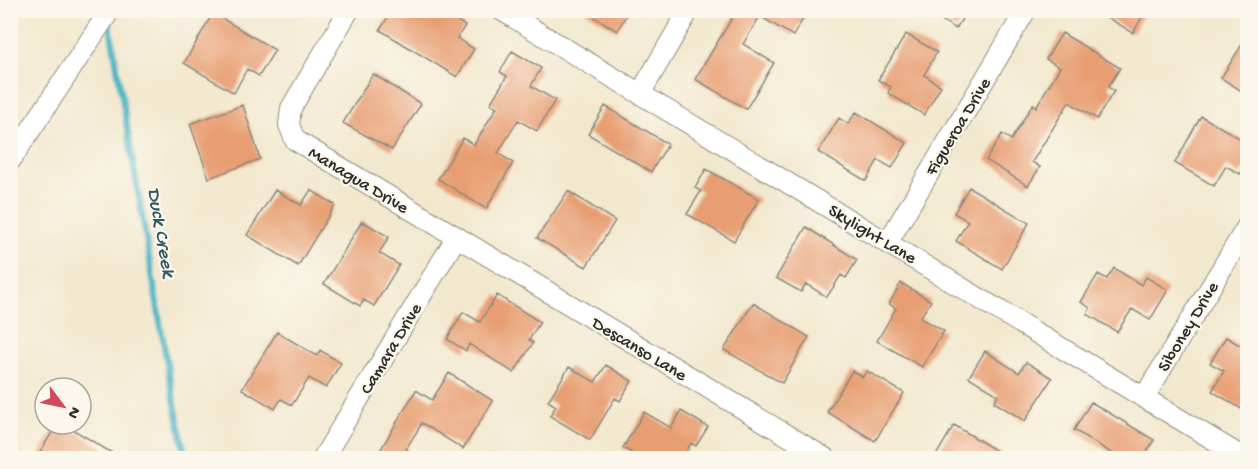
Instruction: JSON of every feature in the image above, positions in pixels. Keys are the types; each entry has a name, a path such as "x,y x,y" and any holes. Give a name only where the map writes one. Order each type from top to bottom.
{"street":[{"path":"10,161 18,135 75,64 110,10"},
{"name":"Managua Drive","path":"349,10 291,108 289,125 295,140 456,238"},
{"name":"Skylight Lane","path":"501,10 1145,396 1244,459"},
{"path":"640,94 689,10"},
{"name":"Figueroa Drive","path":"888,242 1026,10"},
{"name":"Siboney Drive","path":"1145,396 1248,225"},
{"name":"Camara Drive","path":"323,459 456,238"},
{"name":"Descanso Lane","path":"456,238 825,459"}],"building":[{"path":"392,10 441,10 465,26 457,38 474,49 457,77 380,30"},
{"path":"583,10 629,10 617,31"},
{"path":"737,10 808,10 793,36 760,16 743,44 774,63 746,109 695,79"},
{"path":"925,10 967,10 956,29"},
{"path":"1095,10 1146,10 1133,33"},
{"path":"213,13 275,50 259,76 247,69 234,93 184,63"},
{"path":"1062,33 1120,68 1108,87 1114,91 1097,119 1069,102 1032,162 1040,167 1028,186 986,160 1002,134 1011,140 1033,104 1036,107 1060,67 1046,59"},
{"path":"906,34 937,52 924,75 941,86 924,115 888,93 891,87 878,80"},
{"path":"1248,35 1248,95 1221,78"},
{"path":"512,51 541,68 531,86 555,100 537,131 518,120 498,153 513,163 486,209 438,179 463,138 474,145 497,107 490,104 507,76 500,72"},
{"path":"373,74 421,104 392,150 343,123"},
{"path":"243,105 260,159 209,178 190,124"},
{"path":"605,106 668,144 651,172 588,134"},
{"path":"856,112 907,143 892,168 878,160 866,181 818,152 839,118 848,124"},
{"path":"1201,116 1248,143 1248,162 1240,174 1226,166 1214,186 1175,163"},
{"path":"706,169 759,199 734,241 687,214 701,191 695,188"},
{"path":"969,187 1029,223 1002,269 956,241 968,221 954,213"},
{"path":"275,190 301,205 311,190 335,205 298,266 247,235"},
{"path":"568,191 615,221 586,267 537,238"},
{"path":"362,221 389,237 379,253 399,265 374,306 364,300 360,306 324,284"},
{"path":"806,227 857,260 846,278 841,275 827,297 806,284 801,292 776,278"},
{"path":"1114,268 1141,285 1146,277 1168,290 1150,320 1132,309 1117,332 1087,314 1090,308 1081,302 1098,274 1107,279"},
{"path":"901,283 931,301 920,318 944,331 922,367 877,341 896,308 889,304"},
{"path":"497,295 540,322 529,340 533,343 514,373 469,344 466,351 447,339 463,312 480,322"},
{"path":"753,303 809,337 782,383 724,350"},
{"path":"277,332 317,356 320,350 341,363 326,388 309,378 292,405 281,399 275,409 242,389"},
{"path":"1226,337 1248,350 1248,413 1212,391 1224,371 1210,363"},
{"path":"985,351 1019,373 1026,362 1052,378 1025,421 994,402 998,395 969,377"},
{"path":"606,365 632,381 620,401 615,398 590,440 550,416 556,406 548,401 569,367 595,382"},
{"path":"852,371 863,377 867,371 904,393 875,441 827,412"},
{"path":"449,373 493,401 463,449 422,423 406,449 421,459 375,459 416,390 432,400"},
{"path":"1091,402 1154,440 1142,459 1121,459 1074,430"},
{"path":"681,411 708,427 696,446 691,443 682,459 627,459 631,452 623,448 644,412 671,428"},
{"path":"954,425 1010,459 934,459"},
{"path":"50,436 84,436 122,459 36,459"}],"waterway":[{"name":"Duck Creek","path":"109,20 169,375 186,458"}]}
